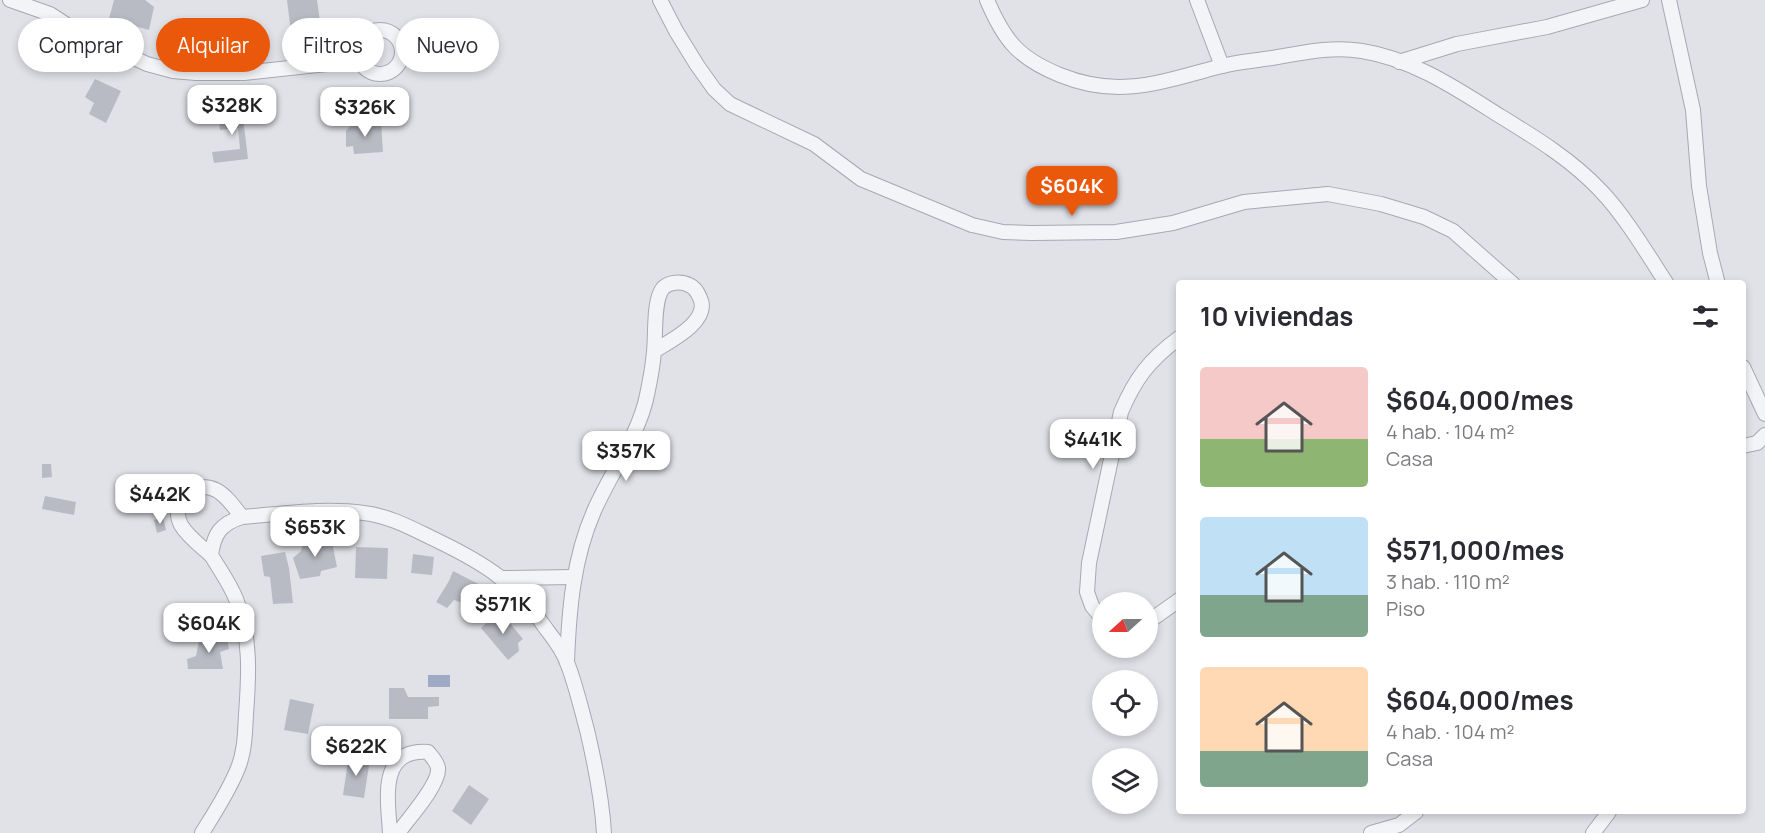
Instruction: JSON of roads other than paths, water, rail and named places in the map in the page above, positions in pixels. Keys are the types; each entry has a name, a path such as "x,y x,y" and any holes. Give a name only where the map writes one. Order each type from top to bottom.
{"street":[{"path":"10,0 50,14 76,31 147,64 173,71 244,73 282,69"},
{"path":"45,0 50,14"},
{"path":"660,0 697,65 714,89 730,104 814,144 861,179 972,225 1003,232 1116,232 1173,223 1244,202 1328,194 1381,204 1424,217 1453,231 1500,278"},
{"path":"987,0 996,22 1007,39 1037,66 1074,81 1106,87 1140,86 1222,66 1329,49 1362,51 1436,76 1552,148 1577,168 1602,192 1664,280"},
{"path":"1197,0 1222,66"},
{"path":"1399,62 1457,44 1547,27 1642,0"},
{"path":"1669,0 1693,110 1699,186 1717,280"},
{"path":"567,662 573,577 594,510 640,417 647,397 654,351 658,297 664,288 671,284 690,285 698,292 703,303 701,314 693,325 654,351"},
{"path":"1092,606 1087,592 1089,563 1121,412 1131,389 1143,370 1176,341"},
{"path":"1746,373 1765,414"},
{"path":"1746,445 1757,443 1765,435"},
{"path":"202,833 231,786 240,766 244,740 248,657 242,616 229,584 211,555 187,533 180,523 177,511 179,501 185,493 197,488 208,487 218,491 242,517"},
{"path":"211,555 213,539 220,529 230,521 242,517 322,510 365,513 384,517 472,557 503,578 534,611 567,662 575,683 594,760 604,833"},
{"path":"503,578 573,577"},
{"path":"1158,615 1176,602"},
{"path":"390,833 388,785 393,766 402,757 415,751 428,752 435,760 438,770 436,779 430,791 398,833"},
{"path":"1371,833 1397,829 1414,814"},
{"path":"1593,833 1607,814"}],"water":[{"path":"428,675 450,675 450,687 428,687"}]}
